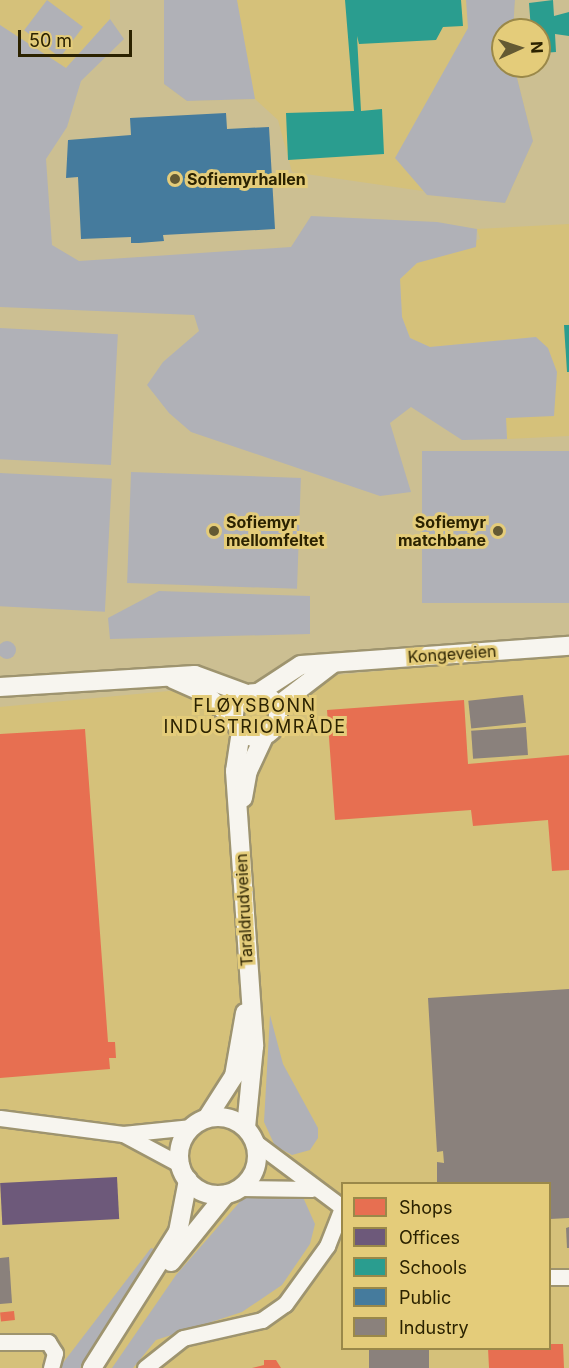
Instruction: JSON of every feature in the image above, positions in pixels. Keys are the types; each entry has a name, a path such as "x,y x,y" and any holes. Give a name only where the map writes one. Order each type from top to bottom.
{"main road":[{"name":"Kongeveien","path":"253,694 288,671 334,663 569,646"},
{"path":"276,707 334,663"},
{"path":"0,687 195,675 253,694 276,707"},
{"path":"171,678 204,693 237,724 266,735 276,723 276,707"},
{"path":"237,724 236,705 253,694"},
{"name":"Taraldrudveien","path":"237,724 235,771 240,818 248,1002 254,1046 251,1135"},
{"name":"Taraldrudveien","path":"240,818 248,771 266,735"},
{"name":"Taraldrudveien","path":"200,1123 234,1076 248,1002"},
{"path":"92,1368 148,1287 178,1232 184,1173 181,1145 200,1123 224,1117 251,1135 255,1167 148,1287"},
{"path":"184,1173 205,1192 233,1191"}],"street":[{"path":"0,1118 123,1134 200,1123"},
{"path":"123,1134 184,1173"},
{"path":"251,1135 312,1189 341,1207"},
{"path":"233,1191 312,1189"},
{"path":"145,1368 183,1338 262,1320 285,1304 322,1254 341,1210"},
{"path":"551,1277 569,1277"},
{"path":"0,1342 48,1342 55,1353 51,1368"}],"shaded area":[{"path":"0,0 110,0 110,19 66,68 0,25"},
{"path":"47,0 83,27 60,57 24,30"},
{"path":"164,0 515,0 514,18 491,18 491,78 517,78 533,141 505,203 292,172 278,120 255,99 187,101 164,84"},
{"path":"164,0 237,0 255,99 187,101 164,84"},
{"path":"466,0 515,0 514,18 491,18 491,78 517,78 533,141 505,203 427,195 395,158 468,28"},
{"path":"110,19 124,39 81,81 67,127 46,159 52,245 79,261 291,247 311,216 437,222 477,229 476,247 417,263 400,279 402,317 410,338 430,347 536,337 548,348 557,372 554,416 506,418 507,439 462,440 411,407 390,423 411,492 380,496 191,432 169,413 147,385 163,362 199,331 194,315 0,307 0,25 66,68"},
{"path":"569,224 569,436 507,439 506,418 536,337 430,347 410,338 402,317 400,279 417,263 480,239 477,229"},
{"path":"0,328 118,334 111,465 0,459"},
{"name":"Sofiemyr matchbane","path":"422,451 569,451 569,603 422,603"},
{"name":"Sofiemyr mellomfeltet","path":"131,472 301,478 297,589 127,583"},
{"path":"0,473 112,479 105,612 0,606"},
{"path":"159,591 310,596 310,634 110,639 108,618"},
{"path":"3,642 11,642 15,646 15,654 11,658 3,658 -1,654 -1,646"},
{"path":"569,653 569,1368 0,1368 0,707"},
{"path":"270,1015 283,1064 318,1128 318,1138 310,1150 292,1155 275,1146 264,1122"},
{"path":"267,1186 302,1195 315,1224 310,1244 282,1285 242,1312 156,1340 133,1368 112,1368 176,1275 244,1197"},
{"path":"151,1248 158,1250 127,1306 80,1368 59,1368"}],"building: Shops":[{"path":"464,700 468,764 569,755 569,870 552,871 548,820 473,826 471,810 335,820 327,710"},
{"path":"85,729 108,1042 115,1042 116,1058 109,1058 110,1069 0,1078 0,734"},
{"path":"14,1311 15,1320 1,1321 0,1312"},
{"path":"551,1344 563,1344 564,1368 489,1368 488,1350 551,1350"},
{"path":"264,1360 276,1360 281,1368 252,1368 264,1365"}],"building: Offices":[{"path":"117,1177 119,1219 2,1225 0,1183"}],"building: Schools":[{"path":"345,0 461,0 463,26 443,27 436,40 359,44 357,36 361,111 382,109 384,154 288,160 286,113 354,111"},
{"path":"553,0 554,16 569,12 569,36 555,34 556,52 551,52 551,18 530,18 529,3"},
{"path":"564,325 569,325 569,372 567,372"}],"building: Public":[{"name":"Sofiemyrhallen","path":"226,113 227,129 269,127 275,229 163,235 164,241 139,243 131,243 131,237 81,239 78,177 66,178 68,140 131,135 130,118"}],"building: Industry":[{"path":"523,695 526,723 471,729 468,701"},
{"path":"526,727 528,755 473,759 471,731"},
{"path":"569,989 569,1218 551,1219 551,1182 437,1182 437,1162 444,1163 443,1151 437,1152 428,998"},
{"path":"569,1227 569,1248 567,1248 566,1228"},
{"path":"9,1257 12,1303 0,1304 0,1258"},
{"path":"369,1350 429,1350 429,1368 369,1368"}],"place":[{"name":"Sofiemyrhallen","path":"175,179"},
{"name":"Sofiemyr mellomfeltet","path":"214,531"},
{"name":"Sofiemyr matchbane","path":"498,531"}],"district":[{"name":"FLØYSBONN INDUSTRIOMRÅDE","path":"255,717"}]}
